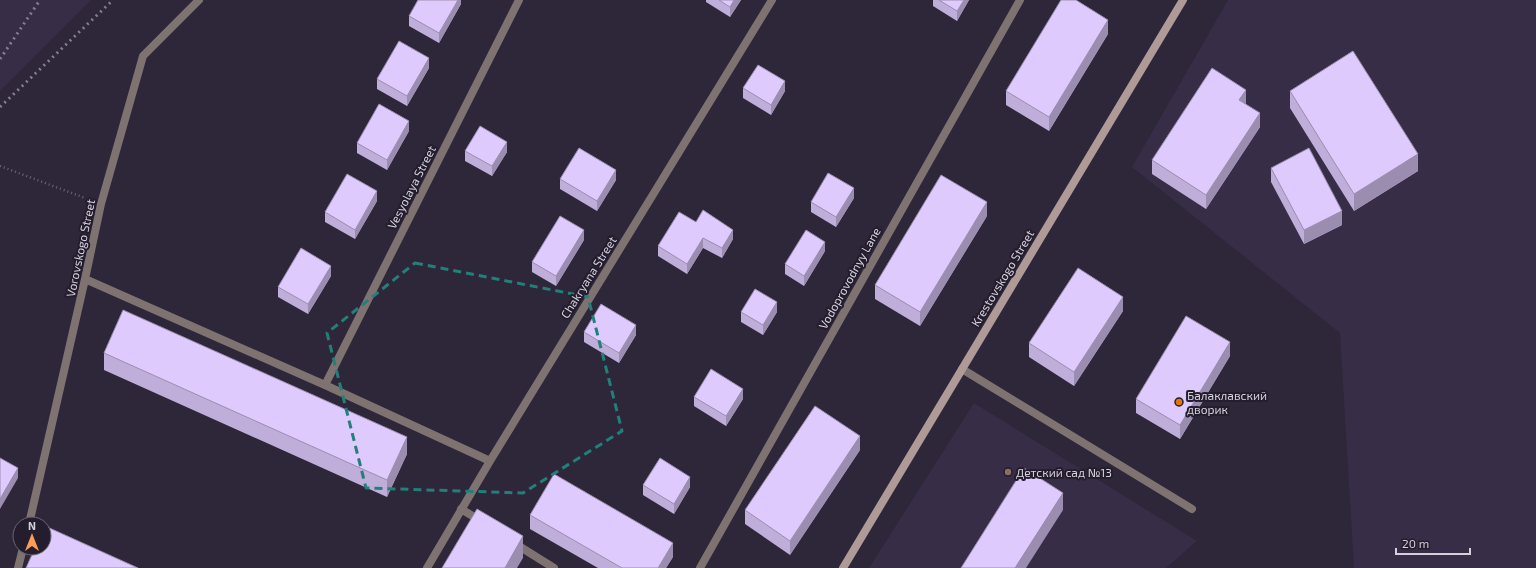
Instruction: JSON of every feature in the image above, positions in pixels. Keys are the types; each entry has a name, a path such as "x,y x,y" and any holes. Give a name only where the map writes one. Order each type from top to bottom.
{"main road":[{"name":"Krestovskogo Street","path":"843,568 1182,0"}],"street":[{"name":"Vorovskogo Street","path":"31,516 101,204 143,56 199,0"},
{"name":"Vesyolaya Street","path":"325,385 519,0"},
{"name":"Chakryana Street","path":"427,568 490,461 772,0"},
{"name":"Vodoprovodnyy Lane","path":"700,568 1020,0"},
{"path":"85,279 325,385 490,461"},
{"path":"962,370 1192,509"},
{"path":"462,509 488,526"},
{"path":"508,538 554,568"},
{"path":"18,568 21,556"}],"path":[{"path":"0,166 101,204"}],"highlighted area":[{"path":"415,263 588,297 622,431 523,493 366,488 327,333"}],"shaded area":[{"path":"0,0 91,0 0,91"},
{"path":"1228,0 1536,0 1536,568 1354,568 1340,333 1132,167"},
{"name":"Детский сад №13","path":"974,403 1197,541 1166,568 869,568"}],"building":[{"path":"418,0 458,0 439,33 409,16"},
{"path":"719,0 734,0 730,7"},
{"path":"939,0 964,0 957,11"},
{"path":"1061,0 1076,0 1108,20 1049,117 1006,91"},
{"path":"399,41 429,58 407,96 377,79"},
{"path":"1353,51 1418,154 1354,194 1290,91"},
{"path":"758,65 785,81 771,105 743,88"},
{"path":"1212,68 1246,90 1239,100 1260,113 1206,195 1152,160"},
{"path":"379,104 409,121 387,160 357,143"},
{"path":"480,126 507,142 492,166 465,151"},
{"path":"579,148 616,170 597,201 560,179"},
{"path":"1309,148 1342,211 1304,230 1271,168"},
{"path":"828,173 854,188 836,217 811,202"},
{"path":"347,174 377,191 355,230 325,212"},
{"path":"941,175 987,202 920,312 875,285"},
{"path":"703,210 733,230 722,248 703,238 687,264 658,246 679,212 696,222"},
{"path":"560,216 584,230 556,276 532,262"},
{"path":"806,230 825,242 804,276 785,264"},
{"path":"301,248 331,266 308,304 278,287"},
{"path":"1078,268 1123,297 1074,372 1029,343"},
{"path":"755,289 777,302 763,325 741,312"},
{"path":"601,304 636,325 619,353 584,332"},
{"path":"123,310 407,437 387,480 104,353"},
{"path":"1186,316 1230,342 1180,425 1136,399"},
{"path":"711,369 743,389 726,416 694,397"},
{"path":"815,406 860,436 790,541 745,510"},
{"path":"0,458 18,468 0,499"},
{"path":"660,458 690,477 674,504 643,485"},
{"path":"1024,468 1063,493 1015,568 961,568"},
{"path":"554,474 673,543 658,568 622,568 530,515"},
{"path":"477,509 523,536 505,568 442,568"},
{"path":"52,529 138,568 26,568 31,556 52,556"}],"railway":[{"path":"0,59 40,0"},
{"path":"0,107 113,0"}],"place":[{"name":"Балаклавский дворик","path":"1179,402"},
{"name":"Детский сад №13","path":"1008,472"}]}
